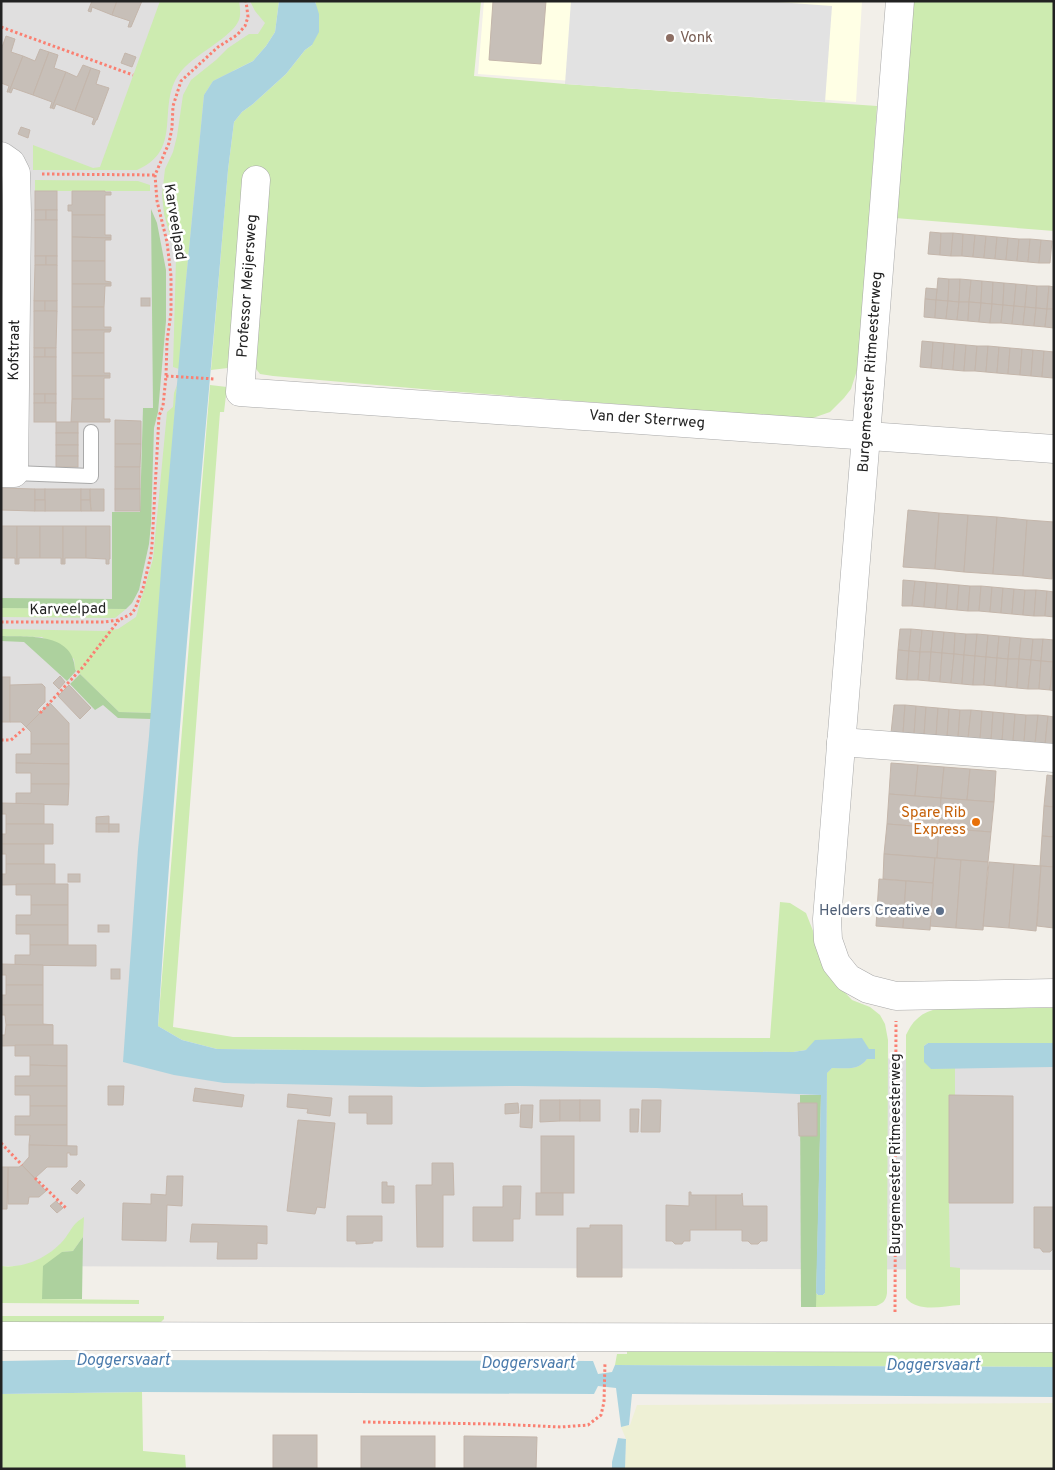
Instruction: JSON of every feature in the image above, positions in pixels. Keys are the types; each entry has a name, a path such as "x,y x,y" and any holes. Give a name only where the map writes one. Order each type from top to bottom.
{"street":[{"name":"Burgemeester Ritmeesterweg","path":"900,1 827,919 828,940 836,963 848,978 868,989 896,996 1054,993"},
{"name":"Kofstraat","path":"8,473 9,164"},
{"name":"Professor Meijersweg","path":"230,385 256,180"},
{"name":"Van der Sterrweg","path":"230,385 866,436 1054,449"},
{"path":"841,742 1054,758"},
{"path":"1,1336 1054,1338"}],"lane":[{"path":"8,473 91,476 91,432"}],"path":[{"name":"Karveelpad","path":"1,622 104,622 119,620 131,614 143,588 151,555 159,416 163,406 167,341 171,313 171,276 167,242 157,201 155,175 169,143 173,106 181,81 218,47 237,35 245,26 248,17 246,1"},
{"path":"1,26 133,75"},
{"path":"9,164 155,175"},
{"path":"166,376 230,385"},
{"path":"40,713 82,668 119,620"},
{"path":"1,740 11,740 26,727"},
{"name":"Burgemeester Ritmeesterweg","path":"896,996 896,1312"},
{"path":"1,1143 22,1164"},
{"path":"34,1178 66,1208"},
{"path":"363,1422 562,1427 588,1425 602,1415 605,1357"}],"shaded area":[{"path":"1,1 264,1 272,18 263,37 235,53 136,1048 849,1059 1054,1056 1054,1270 1,1266"},
{"name":"Vonk","path":"484,1 862,1 856,102 478,74"},
{"name":"Vonk","path":"571,1 764,1 832,6 825,102 565,84"},
{"path":"1054,1403 1054,1469 625,1469 626,1439 621,1427 630,1425 637,1405"}],"green space":[{"path":"160,1 239,1 240,13 235,27 193,60 179,74 169,100 165,140 160,151 151,161 137,170 33,170 33,145 93,168 100,167"},
{"path":"250,1 279,1 275,32 253,61 213,81 204,95 179,369 173,367 176,258 164,214 162,195 165,169 173,152 177,136 183,95 191,80 228,48 249,34 258,34 265,23 255,11"},
{"path":"315,1 481,1 474,76 877,106 859,364 851,389 830,412 810,419 273,376 260,374 253,365 211,370 228,170 234,122 242,112 286,74 305,50 312,45"},
{"path":"912,1 1054,1 1054,231 895,218"},
{"path":"35,180 138,181 150,185 150,191 35,191"},
{"path":"151,209 157,223 166,270 166,321 158,412 154,428 149,544 139,590 132,603 126,609 1,608 1,598 112,599 112,512 140,512 143,408 153,408"},
{"path":"177,385 151,713 119,712 75,669 74,659 42,637 1,636 1,629 104,631 118,629 136,617 153,559 167,412 173,407 174,393"},
{"path":"210,385 227,387 224,412 220,412 173,1027 233,1037 770,1038 780,902 790,903 806,913 832,979 852,1000 870,1007 880,1015 885,1024 888,1040 887,1293 882,1303 876,1306 816,1307 816,1293 823,1295 825,1293 827,1073 832,1068 856,1067 867,1059 806,1050 793,1052 217,1049 182,1040 158,1026"},
{"path":"1,608 126,609 115,618 1,617"},
{"path":"1,636 36,637 58,643 66,648 72,657 76,671 67,681 24,642 1,641"},
{"path":"80,674 119,712 151,713 151,719 118,718 103,705 95,710 70,684"},
{"path":"964,1006 1054,1008 1054,1043 928,1043 924,1046 931,1069 955,1068 949,1203 950,1267 960,1268 960,1305 931,1308 917,1306 906,1298 906,1035 915,1021 924,1014 943,1008"},
{"path":"800,1095 821,1095 816,1307 801,1307"},
{"path":"84,1217 83,1237 73,1251 62,1252 43,1299 139,1300 139,1304 1,1303 1,1266 28,1263 46,1255 60,1244 75,1224"},
{"path":"83,1237 82,1299 42,1299 43,1266 62,1252 73,1251"},
{"path":"1,1316 164,1316 164,1319 159,1324 1,1324"},
{"path":"627,1349 1054,1351 1054,1367 615,1365 617,1354 627,1354"},
{"path":"142,1392 143,1451 185,1455 186,1469 1,1469 1,1394"}],"water":[{"path":"279,1 315,1 319,14 319,32 312,45 305,50 286,74 242,112 234,122 228,170 182,705 158,1026 182,1040 217,1049 793,1052 806,1050 815,1040 862,1038 869,1049 875,1049 875,1059 867,1059 856,1067 832,1068 827,1073 825,1293 823,1295 816,1293 821,1095 656,1088 422,1087 224,1083 174,1075 123,1062 162,557 204,95 213,81 253,61 266,46 275,32"},
{"path":"928,1043 1054,1043 1054,1067 931,1069 924,1062 924,1046"},
{"name":"Doggersvaart","path":"1,1361 593,1361 598,1374 612,1372 615,1365 1054,1367 1054,1397 632,1394 629,1425 621,1427 616,1388 598,1386 594,1394 142,1392 1,1394"},
{"path":"618,1438 626,1439 625,1469 612,1469"}],"building":[{"path":"92,1 117,1 112,15 92,7 91,12 88,11"},
{"path":"117,1 142,1 131,27 128,27 130,21 112,15"},
{"path":"493,1 546,1 541,64 489,60"},
{"path":"6,36 15,39 11,52 23,56 9,92 7,92 9,86 1,83 1,50"},
{"path":"40,49 49,52 33,95 13,88 11,93 9,92 23,56 35,61"},
{"path":"49,52 58,55 54,68 66,72 52,108 50,108 52,102 33,95"},
{"path":"125,53 136,57 132,67 121,63"},
{"path":"83,65 91,68 75,111 56,104 54,109 52,108 66,72 77,77"},
{"path":"91,68 100,71 96,84 109,88 94,125 92,124 94,118 75,111"},
{"path":"21,127 30,130 28,138 18,134"},
{"path":"35,191 57,191 57,210 35,210"},
{"path":"72,191 111,192 111,195 105,195 105,215 72,215 72,211 68,211 68,205 72,205"},
{"path":"35,210 46,210 46,220 35,220"},
{"path":"46,210 57,210 57,220 46,220"},
{"path":"72,215 105,215 105,235 111,235 111,238 72,237"},
{"path":"35,220 57,220 57,256 35,256"},
{"path":"930,232 941,233 940,255 928,254"},
{"path":"941,233 953,233 951,256 940,255"},
{"path":"953,233 963,234 962,256 951,256"},
{"path":"963,234 975,235 973,257 962,256"},
{"path":"975,235 986,236 984,258 973,257"},
{"path":"986,236 997,237 995,259 984,258"},
{"path":"72,237 111,238 111,240 105,240 105,261 72,261"},
{"path":"997,237 1008,238 1006,260 995,259"},
{"path":"1008,238 1019,239 1017,261 1006,260"},
{"path":"1019,239 1030,239 1028,262 1017,261"},
{"path":"1030,239 1041,240 1039,263 1028,262"},
{"path":"1041,240 1052,241 1050,263 1039,263"},
{"path":"35,256 46,256 46,265 35,265"},
{"path":"46,256 57,256 57,265 46,265"},
{"path":"72,261 105,261 105,281 111,282 111,284 72,284"},
{"path":"35,265 57,265 57,301 34,301"},
{"path":"938,278 949,279 948,301 936,300"},
{"path":"949,279 960,279 959,302 948,301"},
{"path":"960,279 971,280 969,302 959,302"},
{"path":"971,280 982,281 981,303 969,302"},
{"path":"982,281 993,282 992,304 981,303"},
{"path":"993,282 1004,283 1003,305 992,304"},
{"path":"1004,283 1016,284 1014,306 1003,305"},
{"path":"72,284 111,284 111,286 105,286 104,307 72,307"},
{"path":"1016,284 1027,285 1025,307 1014,306"},
{"path":"1027,285 1037,286 1036,308 1025,307"},
{"path":"1037,286 1049,286 1047,309 1036,308"},
{"path":"1049,286 1054,287 1054,309 1047,309"},
{"path":"926,288 937,289 936,300 925,299"},
{"path":"141,298 150,298 150,306 141,306"},
{"path":"925,299 936,300 935,318 924,317"},
{"path":"936,300 948,301 946,319 935,318"},
{"path":"34,301 45,301 45,311 34,311"},
{"path":"45,301 57,301 57,311 45,311"},
{"path":"948,301 959,302 957,320 946,319"},
{"path":"959,302 969,302 968,321 957,320"},
{"path":"969,302 981,303 979,322 968,321"},
{"path":"981,303 992,304 990,323 979,322"},
{"path":"992,304 1003,305 1001,323 990,323"},
{"path":"1003,305 1014,306 1012,324 1001,323"},
{"path":"1014,306 1025,307 1023,325 1012,324"},
{"path":"72,307 104,307 104,327 111,327 111,330 72,330"},
{"path":"1025,307 1036,308 1034,326 1023,325"},
{"path":"1036,308 1047,309 1045,327 1034,326"},
{"path":"1047,309 1054,309 1054,328 1045,327"},
{"path":"34,311 57,311 56,348 34,348"},
{"path":"72,330 111,330 110,332 104,332 104,353 72,353"},
{"path":"922,341 933,342 931,368 920,367"},
{"path":"933,342 944,343 942,369 931,368"},
{"path":"944,343 955,344 953,370 942,369"},
{"path":"955,344 966,345 964,371 953,370"},
{"path":"966,345 977,346 975,371 964,371"},
{"path":"977,346 988,346 986,372 975,371"},
{"path":"988,346 999,347 997,373 986,372"},
{"path":"999,347 1010,348 1008,374 997,373"},
{"path":"34,348 45,348 45,357 34,357"},
{"path":"45,348 56,348 56,357 45,357"},
{"path":"1010,348 1022,349 1020,375 1008,374"},
{"path":"1022,349 1033,350 1031,376 1020,375"},
{"path":"1033,350 1044,351 1042,377 1031,376"},
{"path":"1044,351 1054,352 1053,378 1042,377"},
{"path":"72,353 104,353 104,373 110,373 110,376 72,376"},
{"path":"34,357 56,357 56,394 34,394"},
{"path":"72,376 110,376 110,378 104,378 104,399 72,399"},
{"path":"34,394 45,394 45,403 34,403"},
{"path":"45,394 56,394 56,403 45,403"},
{"path":"72,399 104,399 104,419 110,419 110,422 71,422"},
{"path":"34,403 56,403 56,422 34,422"},
{"path":"115,420 141,421 141,444 115,444"},
{"path":"56,422 78,422 78,433 56,433"},
{"path":"56,433 78,433 78,445 56,445"},
{"path":"115,444 141,444 140,467 115,467"},
{"path":"56,445 78,445 78,456 56,456"},
{"path":"56,456 78,456 78,467 56,467"},
{"path":"115,467 140,467 140,489 115,489"},
{"path":"1,488 35,489 35,511 1,510"},
{"path":"35,489 45,489 45,500 35,500"},
{"path":"45,489 81,489 81,511 45,511"},
{"path":"81,489 90,489 90,500 81,500"},
{"path":"90,489 104,489 104,511 91,511"},
{"path":"115,489 140,489 140,511 115,511"},
{"path":"35,500 45,500 45,511 35,511"},
{"path":"81,500 90,500 91,511 81,511"},
{"path":"908,510 939,513 935,569 903,567"},
{"path":"939,513 968,515 964,572 935,569"},
{"path":"968,515 997,517 993,574 964,572"},
{"path":"997,517 1027,520 1023,576 993,574"},
{"path":"1027,520 1054,522 1052,579 1023,576"},
{"path":"1,526 17,526 17,564 15,564 15,558 1,558"},
{"path":"17,526 40,526 40,558 19,558 19,564 17,564"},
{"path":"40,526 63,526 63,564 61,564 61,558 40,558"},
{"path":"63,526 86,526 86,558 65,558 65,564 63,564"},
{"path":"86,526 110,526 109,564 106,564 106,559 86,558"},
{"path":"903,580 915,581 912,606 902,606"},
{"path":"915,581 926,582 924,607 912,606"},
{"path":"926,582 937,583 935,608 924,607"},
{"path":"937,583 948,584 946,609 935,608"},
{"path":"948,584 959,585 957,610 946,609"},
{"path":"959,585 970,586 968,611 957,610"},
{"path":"970,586 981,586 979,611 968,611"},
{"path":"981,586 992,587 990,612 979,611"},
{"path":"992,587 1003,588 1001,613 990,612"},
{"path":"1003,588 1014,589 1012,614 1001,613"},
{"path":"1014,589 1025,590 1023,615 1012,614"},
{"path":"1025,590 1036,590 1034,616 1023,615"},
{"path":"1036,590 1047,591 1045,616 1034,616"},
{"path":"1047,591 1054,592 1054,617 1045,616"},
{"path":"900,629 911,629 909,651 898,650"},
{"path":"911,629 922,630 920,652 909,651"},
{"path":"922,630 933,631 931,652 920,652"},
{"path":"933,631 944,632 942,653 931,652"},
{"path":"944,632 955,633 954,654 942,653"},
{"path":"955,633 966,634 964,655 954,654"},
{"path":"966,634 977,634 975,656 964,655"},
{"path":"977,634 988,635 986,657 975,656"},
{"path":"988,635 999,636 997,658 986,657"},
{"path":"999,636 1010,637 1008,659 997,658"},
{"path":"1010,637 1021,638 1019,659 1008,659"},
{"path":"1021,638 1033,639 1031,660 1019,659"},
{"path":"1033,639 1043,639 1041,661 1031,660"},
{"path":"1043,639 1054,640 1053,662 1041,661"},
{"path":"898,650 909,651 907,680 896,679"},
{"path":"909,651 920,652 918,680 907,680"},
{"path":"920,652 931,652 929,681 918,680"},
{"path":"931,652 942,653 940,682 929,681"},
{"path":"942,653 954,654 951,683 940,682"},
{"path":"954,654 964,655 962,684 951,683"},
{"path":"964,655 975,656 973,685 962,684"},
{"path":"975,656 986,657 984,685 973,685"},
{"path":"986,657 997,658 995,686 984,685"},
{"path":"997,658 1008,659 1006,687 995,686"},
{"path":"1008,659 1019,659 1017,688 1006,687"},
{"path":"1019,659 1031,660 1028,689 1017,688"},
{"path":"1031,660 1041,661 1039,689 1028,689"},
{"path":"1041,661 1053,662 1050,690 1039,689"},
{"path":"1054,662 1054,691 1050,690"},
{"path":"60,676 65,682 59,689 53,683"},
{"path":"1,677 10,677 10,722 1,722"},
{"path":"42,684 45,687 45,702 37,710 40,713 26,727 21,722 10,722 10,685"},
{"path":"69,685 91,708 80,719 58,696"},
{"path":"50,703 69,723 69,744 31,744 31,732 26,727"},
{"path":"894,705 905,705 903,734 891,733"},
{"path":"905,705 916,706 914,735 903,734"},
{"path":"916,706 926,707 924,736 914,735"},
{"path":"926,707 938,708 936,737 924,736"},
{"path":"938,708 949,709 947,738 936,737"},
{"path":"949,709 960,710 958,738 947,738"},
{"path":"960,710 971,710 968,739 958,738"},
{"path":"971,710 982,711 980,740 968,739"},
{"path":"982,711 993,712 991,741 980,740"},
{"path":"993,712 1004,713 1002,742 991,741"},
{"path":"1004,713 1015,714 1013,742 1002,742"},
{"path":"1015,714 1026,715 1024,743 1013,742"},
{"path":"1026,715 1038,715 1035,744 1024,743"},
{"path":"1038,715 1048,716 1045,745 1035,744"},
{"path":"1048,716 1054,717 1054,746 1045,745"},
{"path":"31,744 69,744 69,764 16,763 16,754 31,754"},
{"path":"16,763 69,764 69,784 31,784 31,773 16,773"},
{"path":"891,763 918,765 915,796 889,794"},
{"path":"918,765 944,767 941,798 915,796"},
{"path":"944,767 970,769 967,800 941,798"},
{"path":"970,769 996,771 994,802 967,800"},
{"path":"1047,775 1054,776 1054,807 1044,806"},
{"path":"31,784 69,784 68,805 16,804 16,793 31,793"},
{"path":"889,794 941,798 939,828 887,824"},
{"path":"941,798 994,802 991,832 939,828"},
{"path":"1,803 44,804 44,824 6,824 6,814 1,814"},
{"path":"1044,806 1054,807 1054,837 1042,836"},
{"path":"109,816 109,824 96,824 96,817"},
{"path":"6,824 53,824 53,844 1,844 1,834 6,834"},
{"path":"96,824 109,824 109,832 96,832"},
{"path":"109,824 119,824 119,832 109,832"},
{"path":"887,824 939,828 937,858 884,854"},
{"path":"939,828 991,832 988,862 937,858"},
{"path":"1042,836 1054,837 1054,867 1040,866"},
{"path":"1,844 44,844 44,864 6,864 6,854 1,854"},
{"path":"884,854 935,858 933,883 883,879"},
{"path":"935,858 961,860 956,928 930,926"},
{"path":"961,860 988,862 983,930 956,928"},
{"path":"989,862 1014,864 1009,928 983,926"},
{"path":"6,864 55,864 55,884 1,885 1,874 6,874"},
{"path":"1014,864 1041,866 1036,931 1009,928"},
{"path":"1041,866 1054,867 1054,928 1037,926"},
{"path":"68,874 80,874 80,882 68,882"},
{"path":"879,879 906,881 903,928 876,926"},
{"path":"906,881 933,883 930,930 903,928"},
{"path":"16,884 68,884 68,905 31,905 31,895 16,895"},
{"path":"31,905 68,905 68,925 16,925 16,915 31,915"},
{"path":"16,925 68,925 68,945 30,945 30,934 16,934"},
{"path":"98,925 109,925 109,932 98,932"},
{"path":"30,945 96,945 96,966 15,965 15,955 30,955"},
{"path":"1,964 43,965 43,985 6,985 6,975 1,975"},
{"path":"111,969 120,969 120,979 111,979"},
{"path":"6,985 43,985 43,1005 1,1005 1,995 6,995"},
{"path":"1,1005 43,1005 43,1024 53,1025 6,1025 5,1015 1,1015"},
{"path":"6,1025 53,1025 53,1045 1,1046 1,1035 5,1035"},
{"path":"15,1045 67,1045 67,1066 30,1065 30,1056 15,1056"},
{"path":"30,1065 67,1066 67,1086 15,1086 15,1076 30,1076"},
{"path":"15,1086 67,1086 67,1106 30,1106 30,1095 15,1095"},
{"path":"108,1086 124,1086 123,1105 108,1105"},
{"path":"195,1088 244,1095 242,1107 193,1101"},
{"path":"288,1094 332,1098 330,1116 307,1113 308,1109 287,1107"},
{"path":"949,1095 1013,1096 1013,1203 949,1203"},
{"path":"349,1096 392,1096 392,1124 367,1124 367,1113 349,1113"},
{"path":"540,1100 560,1100 560,1121 540,1122"},
{"path":"560,1100 580,1100 580,1121 560,1121"},
{"path":"580,1100 600,1100 600,1121 580,1121"},
{"path":"642,1100 661,1100 660,1132 641,1132"},
{"path":"518,1103 519,1113 505,1114 505,1104"},
{"path":"798,1103 817,1103 817,1136 799,1136"},
{"path":"521,1105 533,1105 532,1128 520,1127"},
{"path":"30,1106 67,1106 67,1125 15,1125 15,1116 30,1116"},
{"path":"630,1109 639,1109 638,1132 630,1132"},
{"path":"298,1120 335,1123 325,1208 317,1207 315,1214 287,1211"},
{"path":"15,1125 67,1125 67,1146 29,1145 30,1135 15,1135"},
{"path":"541,1136 574,1136 574,1193 541,1193"},
{"path":"29,1145 77,1146 77,1155 67,1153 67,1167 47,1167 35,1178 22,1165 29,1157"},
{"path":"432,1163 453,1163 454,1195 443,1195 443,1247 417,1247 416,1185 432,1185"},
{"path":"22,1165 46,1191 39,1197 29,1197 28,1204 8,1204 8,1167 19,1167"},
{"path":"1,1167 8,1167 7,1209 1,1209"},
{"path":"167,1176 183,1176 182,1206 167,1205 166,1241 122,1240 123,1203 151,1204 151,1194 166,1195"},
{"path":"80,1180 85,1185 77,1194 71,1189"},
{"path":"382,1182 387,1182 387,1186 394,1186 394,1203 382,1203"},
{"path":"503,1186 521,1186 520,1219 513,1219 513,1241 473,1241 473,1207 503,1207"},
{"path":"689,1192 691,1192 691,1195 716,1195 716,1230 690,1230 690,1241 684,1241 682,1244 666,1241 666,1205 689,1206"},
{"path":"536,1193 563,1193 563,1215 536,1215"},
{"path":"742,1193 743,1206 767,1206 767,1241 751,1244 748,1241 742,1241 742,1230 716,1230 716,1195 742,1195"},
{"path":"56,1201 63,1208 57,1213 50,1206"},
{"path":"1034,1207 1054,1207 1054,1248 1050,1252 1043,1252 1040,1248 1034,1248"},
{"path":"347,1216 382,1216 382,1241 356,1244 356,1241 347,1241"},
{"path":"192,1224 267,1226 267,1244 257,1243 257,1259 217,1259 218,1242 190,1242"},
{"path":"590,1225 622,1225 622,1277 577,1277 577,1228 590,1228"},
{"path":"273,1435 317,1435 317,1469 273,1469"},
{"path":"361,1436 435,1436 435,1469 361,1469"},
{"path":"464,1436 537,1437 536,1469 464,1469"}],"place":[{"name":"Vonk","path":"670,38"},
{"name":"Spare Rib Express","path":"976,822"},
{"name":"Helders Creative","path":"940,911"}]}
